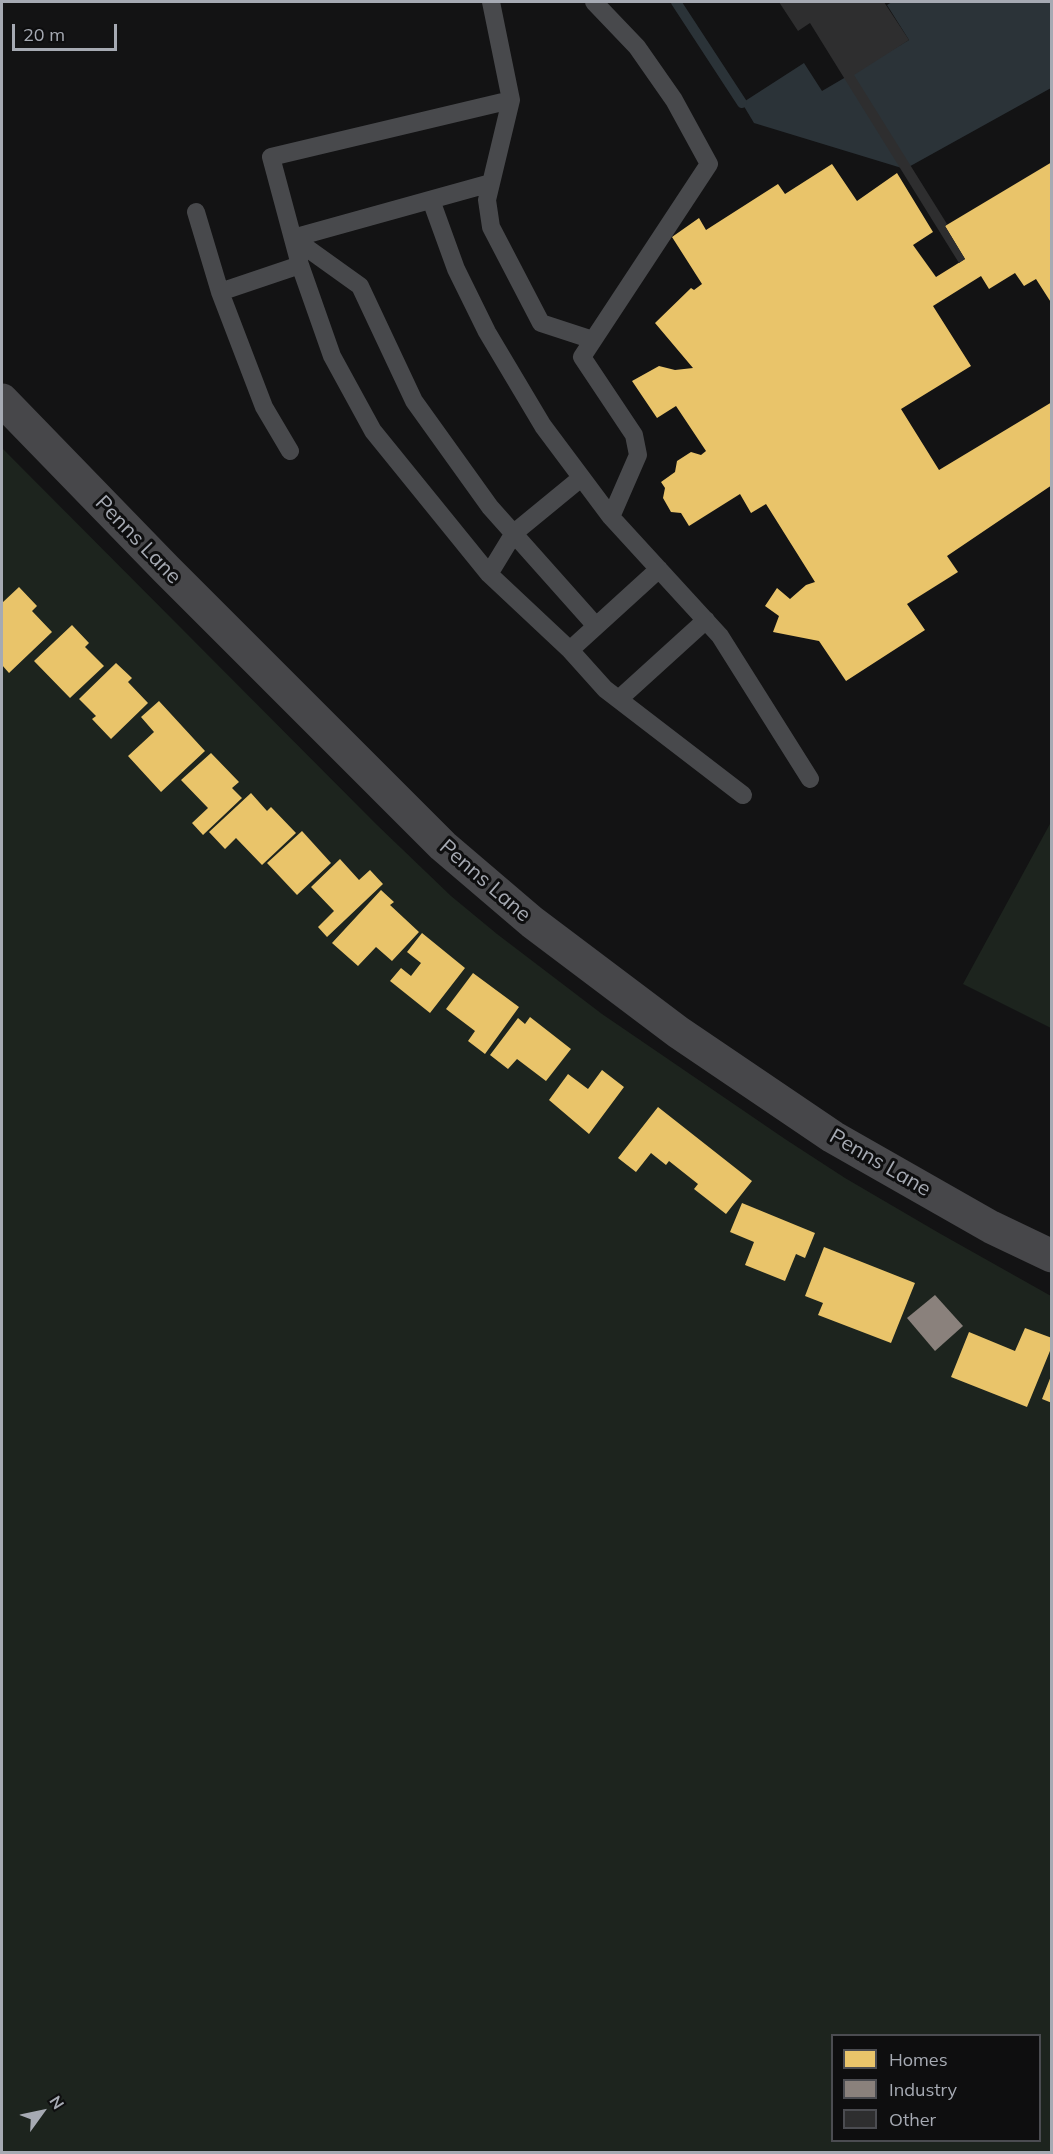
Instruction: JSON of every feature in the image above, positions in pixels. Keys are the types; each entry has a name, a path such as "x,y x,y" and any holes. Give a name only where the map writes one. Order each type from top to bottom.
{"main road":[{"name":"Penns Lane","path":"2,400 166,569 443,846 532,922 678,1032 833,1137 991,1227 1052,1256"}],"lane":[{"path":"492,2 511,100 487,200 491,226 541,323 593,340"},
{"path":"594,2 637,47 674,100 709,164 582,357 634,435 638,455 611,518"},
{"path":"511,100 271,157 300,265 332,356 373,432 489,574 570,650 605,689 743,795"},
{"path":"293,238 491,183"},
{"path":"431,200 456,269 487,332 543,426 611,518 720,636 810,779"},
{"path":"196,212 220,292 264,407 290,451"},
{"path":"293,238 360,286 414,401 490,507 596,626"},
{"path":"220,292 300,265"},
{"path":"489,574 514,533 581,478"},
{"path":"570,650 659,569"},
{"path":"619,699 706,620"}],"shaded area":[{"path":"892,2 1051,2 1051,88 905,169 754,123 742,103 804,63 822,91 909,40 887,5"},
{"path":"2,448 376,824 451,896 497,934 602,1014 785,1139 845,1178 1051,1296 1051,2152 2,2152"},
{"path":"1051,822 1052,1028 963,984"}],"building: Homes":[{"path":"1052,162 1052,304 1036,279 1024,286 1015,273 989,289 981,276 933,306 971,366 901,409 939,470 1052,402 1052,485 947,556 958,572 907,604 925,630 846,681 819,641 773,632 779,616 765,606 777,588 790,599 806,585 815,582 766,504 751,513 740,494 689,526 681,513 671,512 663,498 665,488 661,482 675,472 677,461 691,452 701,455 706,451 676,406 657,418 632,381 659,366 675,370 693,368 655,323 691,288 694,290 702,284 672,237 699,218 706,230 778,184 785,194 832,164 857,201 897,173 933,232 913,245 936,277 965,259 945,226"},
{"path":"19,587 37,606 32,611 52,632 9,673 2,665 2,603"},
{"path":"72,625 89,643 85,647 104,666 70,698 34,661"},
{"path":"116,663 132,678 128,682 148,703 111,739 92,719 96,716 79,699"},
{"path":"159,701 205,751 161,792 128,756 154,732 141,717"},
{"path":"211,753 239,782 232,788 242,798 203,835 192,823 208,808 181,780"},
{"path":"251,793 267,811 271,807 296,833 262,865 236,838 225,849 209,832"},
{"path":"302,831 331,863 297,895 267,863"},
{"path":"340,859 359,880 370,870 383,884 327,937 318,927 334,911 311,887"},
{"path":"381,890 394,902 390,905 419,932 392,961 376,947 358,966 332,943"},
{"path":"422,933 465,968 430,1013 390,981 401,968 411,976 421,963 407,952"},
{"path":"473,973 519,1007 485,1054 468,1041 475,1031 446,1009"},
{"path":"530,1017 571,1049 546,1081 517,1059 508,1069 490,1055 518,1018 525,1024"},
{"path":"602,1070 624,1087 589,1134 549,1100 568,1074 588,1089"},
{"path":"658,1107 752,1181 726,1214 694,1189 698,1184 669,1161 666,1165 651,1153 636,1172 618,1158"},
{"path":"742,1203 815,1233 805,1258 796,1254 785,1281 745,1265 754,1242 730,1232"},
{"path":"824,1247 915,1283 891,1343 818,1315 823,1303 805,1296"},
{"path":"1025,1328 1052,1338 1052,1346 1027,1407 951,1377 969,1332 1015,1351"},
{"path":"1052,1376 1052,1403 1042,1399"}],"building: Industry":[{"path":"935,1295 963,1326 935,1351 907,1318"}],"building: Other":[{"path":"779,2 884,2 909,40 854,75 947,224 945,226 965,259 959,263 810,23 798,31"}],"waterway":[{"path":"676,2 742,103"}]}
